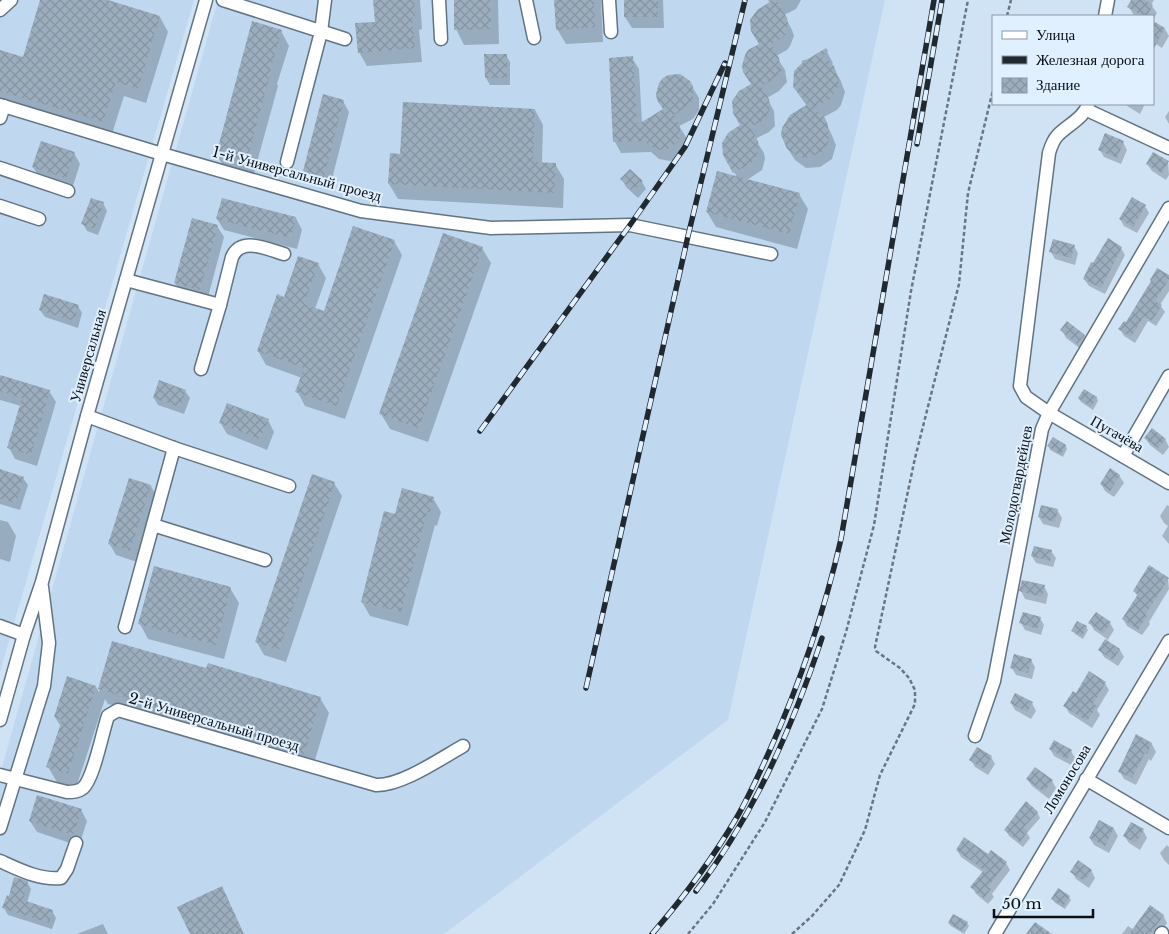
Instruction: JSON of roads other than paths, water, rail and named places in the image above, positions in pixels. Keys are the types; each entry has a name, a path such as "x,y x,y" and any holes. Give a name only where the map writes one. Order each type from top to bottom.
{"street":[{"path":"0,10 11,0"},
{"name":"Универсальная","path":"0,720 24,635 42,582 87,416 206,0"},
{"path":"223,0 345,39"},
{"path":"287,162 321,32 325,0"},
{"path":"439,0 441,39"},
{"path":"526,0 534,38"},
{"path":"609,0 612,32"},
{"path":"1104,15 1108,0"},
{"path":"1087,107 1169,148"},
{"name":"Пугачёва","path":"1087,107 1059,134 1048,152 1020,386 1026,397 1049,413 1169,483"},
{"name":"1-й Универсальный проезд","path":"1,110 361,211 492,228 630,225 771,254"},
{"path":"0,168 68,191"},
{"path":"0,206 39,219"},
{"name":"Молодогвардейцев","path":"975,736 994,681 1042,429 1049,413 1169,208"},
{"path":"201,369 235,250 247,245 284,254"},
{"path":"126,280 220,304"},
{"path":"1123,456 1169,376"},
{"path":"87,416 174,448 289,486"},
{"path":"124,627 174,448"},
{"path":"153,525 264,560"},
{"path":"0,828 44,686 47,669 49,643 42,582"},
{"path":"0,626 24,635"},
{"name":"Ломоносова","path":"995,934 1086,779 1165,657 1169,641"},
{"name":"2-й Универсальный проезд","path":"0,775 67,792 75,792 82,789 90,777 108,716 118,710 376,786 385,786 402,780 463,746"},
{"path":"1086,779 1169,828"},
{"path":"0,861 30,874 50,879 61,878 67,869 76,843"}],"railway":[{"path":"586,688 688,236 745,0"},
{"path":"652,934 698,877 741,809 758,777 780,726 801,674 819,621 841,539 934,0"},
{"path":"917,144 942,0"},
{"path":"480,431 685,147 725,63"},
{"path":"696,891 736,832 770,770 798,705 822,638"}]}
